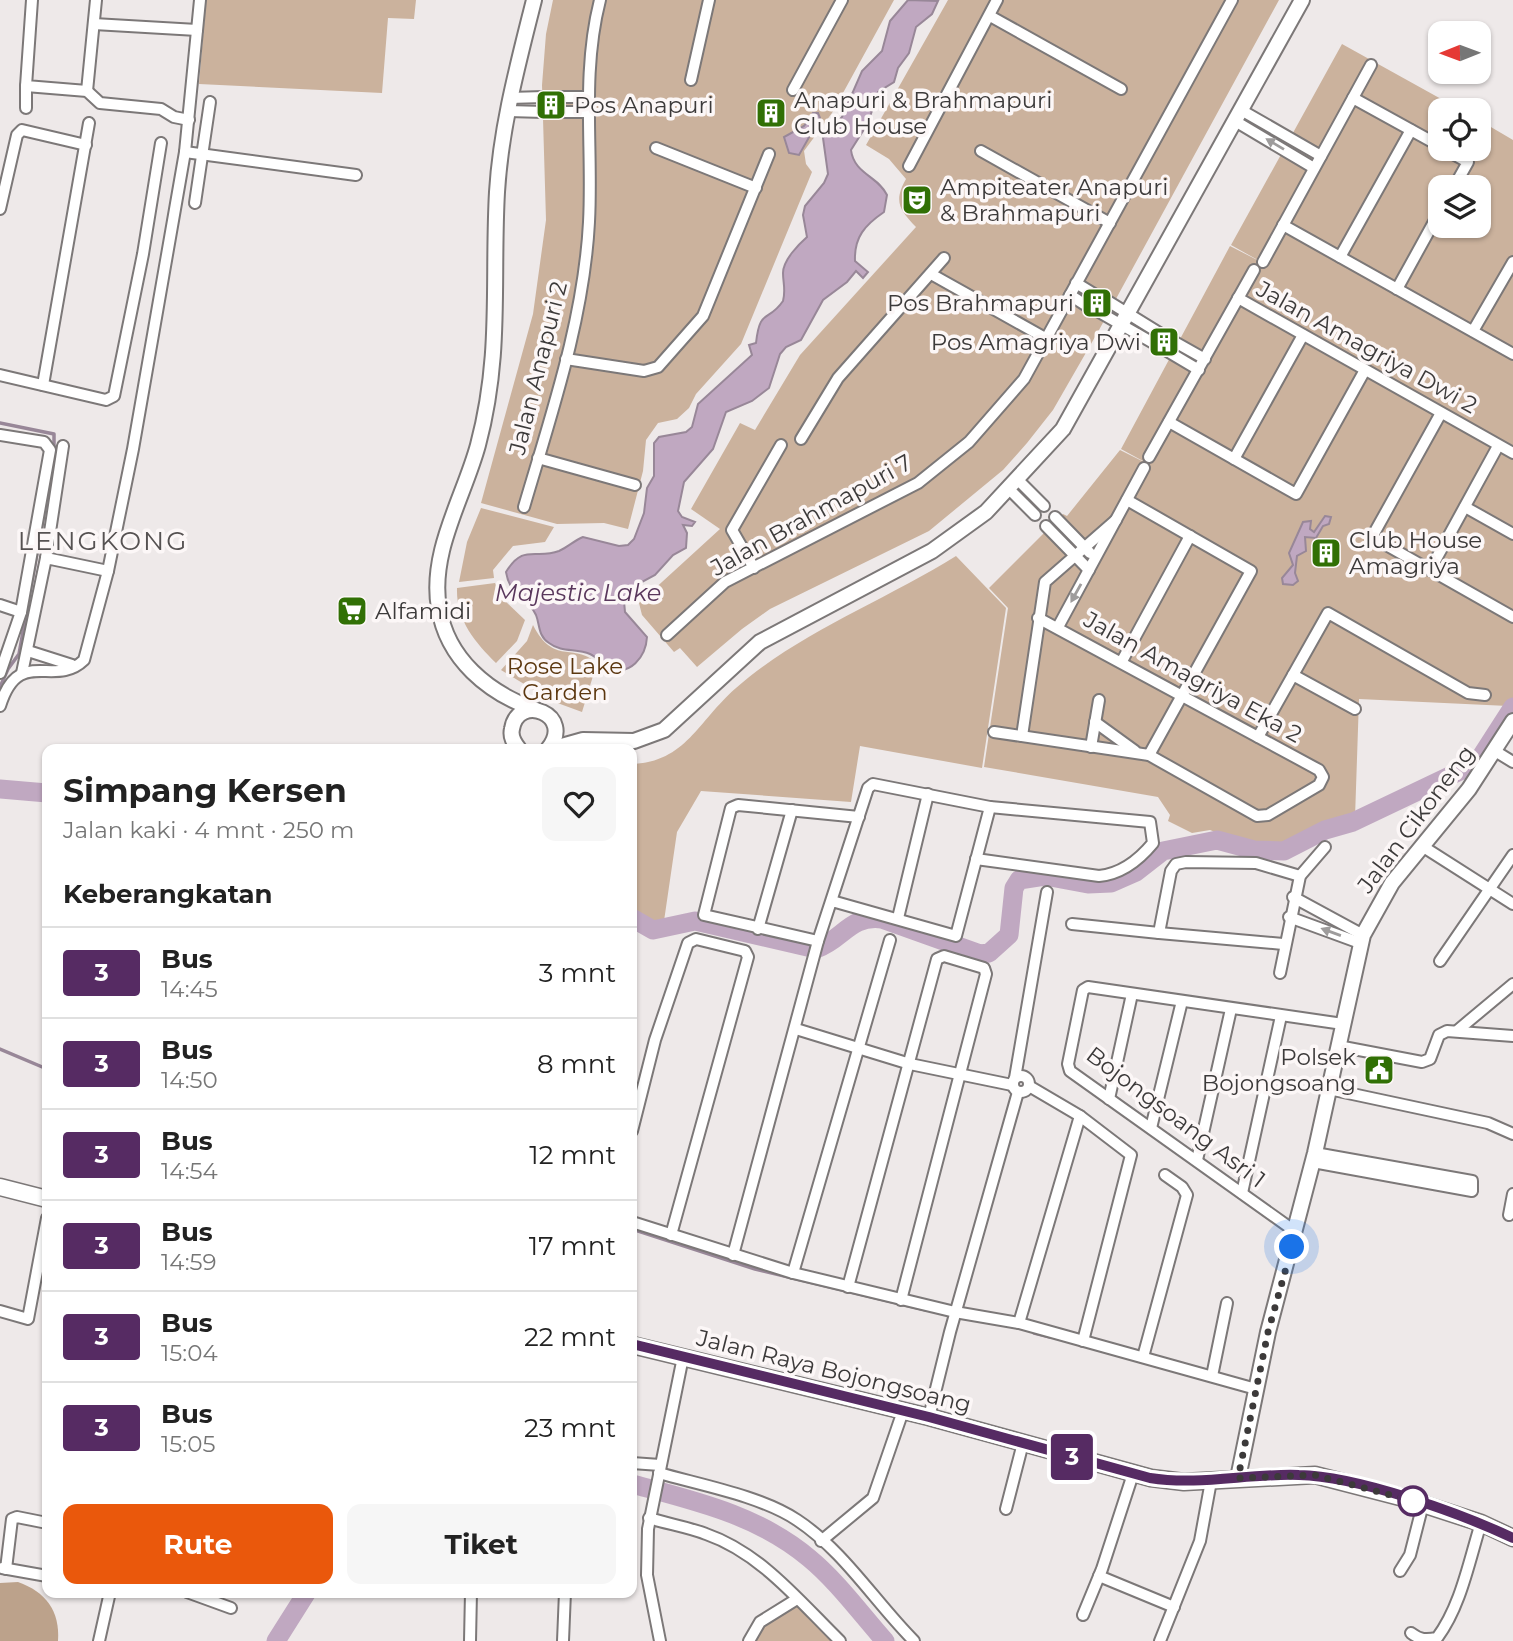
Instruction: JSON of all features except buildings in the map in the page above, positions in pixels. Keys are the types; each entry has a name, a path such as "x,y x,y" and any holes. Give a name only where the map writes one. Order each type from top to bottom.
{"main road":[{"path":"0,1187 42,1198"},
{"name":"Jalan Raya Bojongsoang","path":"637,1346 903,1411 1133,1474 1169,1481 1315,1475 1365,1486 1423,1504 1481,1523 1513,1538"}],"street":[{"path":"26,108 32,0"},
{"path":"87,90 96,0"},
{"path":"0,706 12,679 22,673 78,666 84,660 108,571 186,152 200,0"},
{"path":"534,0 508,104 497,193 496,339 491,393 478,447 440,557 437,588 441,621 457,655 472,672 501,695 542,713 583,740"},
{"name":"Jalan Anapuri 2","path":"524,507 578,307 589,223 587,112 592,31 600,0"},
{"path":"691,80 709,0"},
{"path":"909,166 997,0"},
{"name":"Jalan Brahmapuri 7","path":"667,635 725,582 861,515 928,475 969,442 1024,379 1231,0"},
{"path":"568,744 583,740 620,742 651,737 664,730 760,642 932,551 986,512 1014,484 1063,429 1302,0"},
{"path":"793,90 839,1"},
{"path":"990,16 1121,89"},
{"path":"94,24 197,30"},
{"path":"1149,457 1238,298 1283,225 1371,65"},
{"path":"26,86 87,90 100,103 161,109 189,120"},
{"path":"508,104 544,97"},
{"path":"559,97 588,97"},
{"path":"1353,98 1428,140"},
{"path":"195,202 210,102"},
{"path":"508,104 544,112"},
{"path":"558,112 587,112"},
{"path":"1238,116 1321,156"},
{"path":"1238,116 1314,168"},
{"path":"43,385 89,123"},
{"path":"0,209 17,135 22,130 86,145"},
{"path":"1340,257 1411,130"},
{"path":"0,375 106,400 114,396 143,254 161,143"},
{"path":"656,148 756,188"},
{"path":"981,151 1111,223"},
{"path":"186,152 356,175"},
{"path":"566,359 644,371 658,367 703,316 769,154"},
{"path":"1283,225 1513,354"},
{"path":"1397,289 1428,233"},
{"path":"801,439 838,378 944,258"},
{"path":"1473,331 1513,262"},
{"path":"931,274 1047,339"},
{"path":"1076,284 1094,294"},
{"path":"1070,295 1087,306"},
{"name":"Jalan Amagriya Dwi 2","path":"1238,298 1513,453"},
{"path":"1106,300 1124,318 1158,339"},
{"path":"1099,312 1124,318"},
{"path":"1234,459 1303,335"},
{"path":"1199,370 1170,346 1205,359"},
{"path":"1169,422 1296,494 1365,370"},
{"path":"1441,413 1372,537 1513,617"},
{"path":"0,435 44,442 50,450 21,612 0,673"},
{"path":"754,568 732,530 780,445"},
{"path":"22,673 46,558 46,543 64,446"},
{"path":"1430,570 1498,446"},
{"path":"538,458 635,485"},
{"path":"1058,626 1144,468"},
{"path":"1014,484 1044,506"},
{"path":"1014,484 1035,514"},
{"path":"1127,500 1251,571 1181,695 1144,754"},
{"path":"1465,507 1513,534"},
{"path":"1055,517 1095,558"},
{"path":"1021,736 1045,582 1116,520"},
{"path":"1045,526 1089,570"},
{"path":"1122,661 1190,536"},
{"path":"46,558 108,571"},
{"path":"0,605 21,612"},
{"path":"1258,737 1328,613 1468,693 1485,695"},
{"name":"Jalan Amagriya Eka 2","path":"1038,618 1058,626 1319,770 1323,778 1319,786 1268,816 1257,816 1144,754"},
{"path":"28,651 78,666"},
{"path":"1293,675 1355,709"},
{"path":"501,695 513,743"},
{"path":"1091,747 1099,700"},
{"path":"513,743 521,713 542,713"},
{"path":"542,713 556,736 552,744"},
{"name":"Jalan Cikoneng","path":"1238,1478 1256,1389 1314,1158 1362,939 1392,883 1495,751 1513,721"},
{"path":"1095,722 1144,754"},
{"path":"994,733 1144,754"},
{"path":"1495,751 1513,762"},
{"path":"733,1255 818,947 870,785 990,807 1150,822 1153,843 1125,868 1098,876 976,859"},
{"path":"898,918 928,794"},
{"path":"818,947 708,917 703,911 732,808 738,805 859,817"},
{"path":"832,901 956,936 990,807"},
{"path":"758,929 792,810"},
{"path":"1422,846 1513,904"},
{"path":"1280,973 1283,944 1300,876 1325,847"},
{"path":"1440,961 1513,855"},
{"path":"1159,933 1171,871 1176,864 1256,863 1300,876"},
{"path":"926,1417 944,1338 950,1332 1015,1085 1047,892"},
{"path":"1293,897 1362,939"},
{"path":"1289,917 1362,939"},
{"path":"1072,923 1283,944"},
{"path":"637,1111 655,1040 688,943 696,939 744,951 748,957 671,1235"},
{"path":"793,1273 890,940"},
{"path":"848,1287 937,959 944,956 986,971 901,1300"},
{"path":"1458,1030 1513,984"},
{"name":"Bojongsoang Asri 1","path":"1296,1232 1068,1068 1083,990 1088,987 1343,1024"},
{"path":"1108,1099 1132,994"},
{"path":"1151,1128 1182,1001"},
{"path":"1197,1160 1231,1009"},
{"path":"1242,1193 1281,1016"},
{"path":"796,1029 910,1064 1015,1085"},
{"path":"1338,1045 1422,1062 1430,1059 1442,1032 1458,1030 1513,1036"},
{"path":"1015,1085 1024,1076 1029,1086 1080,1116 1128,1151 1132,1160 1083,1342"},
{"path":"1329,1089 1488,1123 1513,1134"},
{"path":"1019,1323 1080,1116"},
{"path":"1314,1158 1472,1181 1472,1191 1314,1158"},
{"path":"1143,1357 1187,1195 1182,1187 1165,1175"},
{"path":"1509,1215 1513,1194"},
{"path":"637,1224 793,1273 955,1312 1019,1323 1256,1389"},
{"path":"0,1311 28,1319 42,1245"},
{"path":"1212,1376 1227,1303"},
{"path":"660,1641 647,1575 649,1518 683,1357"},
{"path":"821,1541 873,1498 903,1411"},
{"path":"1006,1509 1023,1443"},
{"path":"637,1465 760,1503 797,1520 864,1583 914,1641"},
{"path":"1083,1615 1133,1474"},
{"path":"1160,1641 1200,1541 1211,1481"},
{"path":"1401,1571 1410,1555 1423,1504"},
{"path":"42,1522 14,1517 4,1538 3,1568 42,1575"},
{"path":"649,1518 706,1534 736,1548 764,1566 840,1641"},
{"path":"1411,1633 1419,1639 1430,1639 1437,1638 1444,1629 1452,1614 1481,1523"},
{"path":"1099,1576 1174,1607"},
{"path":"99,1641 109,1598"},
{"path":"204,1598 231,1608"},
{"path":"470,1641 471,1598"},
{"path":"564,1641 565,1598"},
{"path":"749,1641 760,1622 797,1599"}],"green space":[{"path":"206,0 416,0 414,19 388,18 382,93 199,84"},
{"path":"553,0 894,0 832,113 804,151 806,164 812,172 741,344 696,394 689,408 677,419 658,423 646,440 643,471 628,529 604,523 557,524 481,503 533,314 546,220 542,85 546,34"},
{"path":"948,0 1279,0 1099,330 1053,410 1027,443 1003,470 929,531 770,609 697,667 680,648 674,652 642,615 639,603 720,529 691,509 740,423 755,430 800,355 916,227 900,205 900,194 906,179 889,159 866,145"},
{"path":"1342,44 1439,98 1428,98 1428,161 1491,161 1491,127 1513,140 1513,698 1508,706 1359,699 1355,818 1327,823 1276,852 1239,842 1210,830 1192,833 1168,821 1170,815 1158,797 984,767 1008,608 989,588 1063,514 1067,516 1120,450 1152,466 1121,449 1230,246 1265,264 1231,245"},
{"path":"481,508 554,527 545,542 513,546 493,570 494,578 459,582 467,542"},
{"path":"956,556 1006,608 982,768 860,746 851,802 701,791 677,832 664,921 670,924 658,926 637,916 637,763 650,762 679,748 736,688 787,650"},
{"path":"495,583 501,597 525,620 517,641 496,663 468,630 460,610 457,588"},
{"name":"Rose Lake Garden","path":"533,625 541,638 556,650 580,654 597,663 582,712 552,701 501,670 527,641"},
{"path":"798,1603 835,1641 753,1641 758,1629"}],"shaded area":[{"path":"18,1582 42,1596 54,1612 58,1641 0,1641 0,1583"}],"water":[{"name":"Majestic Lake","path":"908,0 938,1 932,14 916,27 909,53 898,68 894,82 878,92 868,123 851,150 861,170 878,183 887,195 884,212 866,227 856,245 855,261 868,272 863,278 856,271 847,282 823,300 801,340 786,347 780,354 769,388 752,401 726,412 713,449 684,482 678,511 682,517 695,522 692,526 683,525 687,533 686,548 673,555 655,575 638,584 624,601 625,612 647,637 640,658 630,667 616,670 590,654 554,646 543,637 536,615 511,586 506,572 512,563 524,555 559,551 583,537 619,546 628,545 634,539 644,513 647,488 654,476 654,443 659,437 686,432 692,427 698,404 752,355 749,345 756,343 762,320 783,301 784,268 788,258 807,237 803,215 805,206 828,174 823,138 842,117 862,71 882,51 890,21"},
{"path":"813,113 818,113 820,118 799,155 789,153 784,137 804,126"},
{"path":"1325,516 1331,517 1329,524 1323,526 1316,538 1305,537 1306,551 1297,556 1295,573 1298,581 1293,585 1283,584 1282,578 1293,565 1289,553 1303,522 1311,521 1310,529 1314,532"}],"waterway":[{"path":"0,423 54,434 54,453"},
{"path":"0,687 19,654 53,464"},
{"path":"637,921 653,930 695,921 816,949 826,945 854,924 882,919 980,954 989,953 1009,935 1014,888 1019,880 1045,876 1088,884 1111,883 1136,872 1163,851 1217,840 1254,850 1284,851 1325,830 1353,822 1477,763 1513,707"},
{"path":"0,789 42,793"},
{"path":"0,1049 42,1067"},
{"path":"637,1231 755,1269 926,1310"},
{"path":"1034,1333 1050,1337"},
{"path":"637,1485 725,1511 789,1543 829,1577 885,1641"},
{"path":"276,1641 303,1598"}],"bus line":[{"name":"3","path":"637,1345 929,1417 1150,1478 1184,1482 1295,1474 1339,1479 1481,1523 1513,1538"}],"place":[{"name":"Pos Anapuri","path":"551,105"},
{"name":"Anapuri & Brahmapuri Club House","path":"771,113"},
{"name":"Ampiteater Anapuri & Brahmapuri","path":"917,200"},
{"name":"Pos Brahmapuri","path":"1097,303"},
{"name":"Pos Amagriya Dwi","path":"1164,342"},
{"name":"Club House Amagriya","path":"1326,553"},
{"name":"Alfamidi","path":"352,611"},
{"name":"Polsek Bojongsoang","path":"1379,1070"}],"district":[{"name":"LENGKONG","path":"103,541"}],"route":[{"path":"1292,1247 1268,1332 1238,1478 1315,1475 1339,1479 1413,1501"}]}
